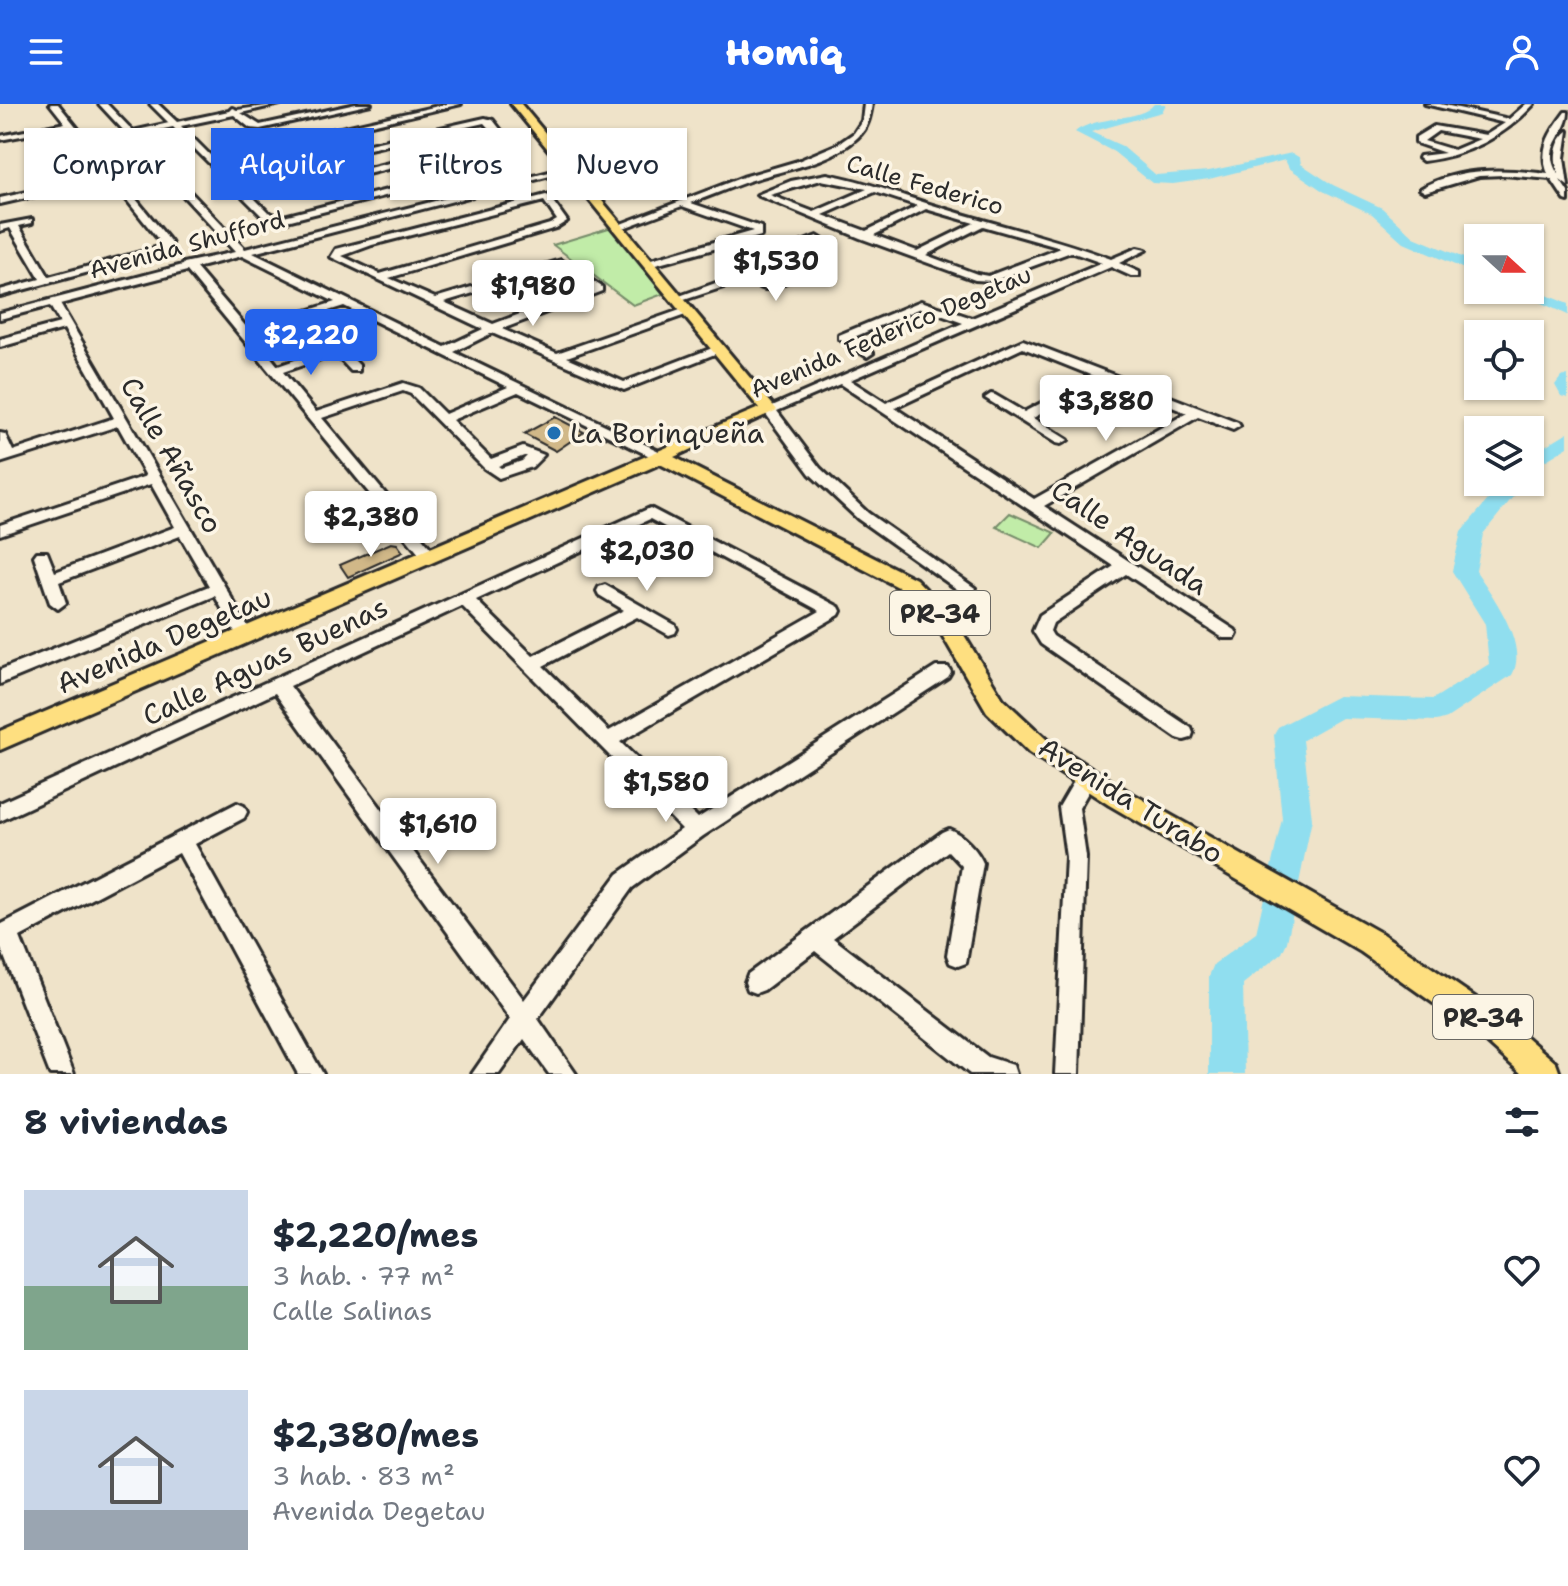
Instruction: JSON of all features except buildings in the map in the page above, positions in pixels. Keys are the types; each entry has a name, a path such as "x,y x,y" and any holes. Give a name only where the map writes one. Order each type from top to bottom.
{"main road":[{"path":"516,104 547,141"},
{"path":"596,200 769,410"},
{"name":"Avenida Federico Degetau","path":"660,457 769,410"},
{"name":"Avenida Degetau","path":"0,741 660,457"},
{"name":"Avenida Turabo","path":"660,457 909,584 932,601 990,699 1054,758 1415,968 1483,1017 1545,1074"}],"street":[{"path":"54,104 73,128"},
{"name":"Avenida Turabo","path":"103,104 125,128"},
{"path":"154,104 265,214 279,220 390,194"},
{"path":"225,104 253,126 260,127 367,104"},
{"path":"160,128 276,104"},
{"path":"349,128 457,104"},
{"path":"618,227 754,176 812,161 847,141 862,128 870,115 868,104"},
{"path":"1429,104 1445,105 1512,122"},
{"path":"1423,158 1456,153 1488,138 1512,122 1530,104"},
{"path":"1568,114 1552,133 1546,157 1552,177 1568,198"},
{"path":"450,128 485,120 494,128"},
{"path":"0,138 70,124"},
{"path":"1456,153 1420,143 1419,139 1437,128 1488,138"},
{"path":"1566,181 1560,170 1560,147 1568,133"},
{"path":"1425,189 1478,173 1504,172 1566,181"},
{"name":"Avenida Shufford","path":"0,316 240,251 547,174"},
{"name":"Calle Federico","path":"1068,249 989,279 975,277 762,195 824,177 926,206 1068,249 1113,263 1135,274"},
{"path":"813,216 872,190"},
{"path":"0,201 24,196"},
{"path":"380,277 562,221 546,198 340,251 336,257 491,329 624,386 719,350"},
{"path":"0,293 163,249 167,244 131,200"},
{"name":"Avenida Turabo","path":"192,200 240,251 660,457"},
{"path":"431,200 455,220"},
{"path":"682,203 758,229 760,246 742,277"},
{"path":"864,236 926,206"},
{"path":"0,228 29,221"},
{"path":"917,255 981,223"},
{"path":"13,225 46,281"},
{"path":"648,264 817,239"},
{"name":"Avenida Federico Degetau","path":"769,410 1141,250"},
{"path":"434,302 561,263 598,289 491,329 444,352"},
{"path":"188,265 429,556"},
{"path":"677,299 742,277 769,287 806,268"},
{"name":"Calle Añasco","path":"53,301 245,635"},
{"path":"245,334 342,303"},
{"path":"867,353 843,337 921,304 972,322"},
{"path":"556,357 687,311"},
{"path":"0,343 67,325"},
{"path":"887,407 1023,344 1233,426"},
{"path":"275,371 333,346 355,368"},
{"path":"1024,417 1102,376"},
{"name":"Calle Aguada","path":"841,379 1229,634"},
{"path":"313,417 403,387 415,391 489,465"},
{"path":"444,419 518,388"},
{"path":"991,398 1061,440"},
{"path":"769,410 815,471 863,516 967,588"},
{"path":"1035,505 1196,413"},
{"path":"0,437 4,458 122,420"},
{"path":"0,530 156,477"},
{"name":"Calle Aguas Buenas","path":"0,812 650,513 833,611 607,741"},
{"path":"51,579 183,529"},
{"path":"42,556 58,603"},
{"path":"1126,566 1046,619 1041,631 1047,640 1184,733"},
{"path":"0,677 217,589"},
{"path":"605,591 669,629"},
{"path":"464,598 696,830"},
{"path":"531,665 637,610"},
{"path":"484,1074 625,881 696,830 942,672"},
{"path":"278,684 564,1074"},
{"path":"1067,1074 1076,857 1069,807 1087,777"},
{"path":"62,1074 4,934 237,812"},
{"path":"756,982 949,838 973,863 958,955"},
{"path":"183,841 311,1074"},
{"path":"816,938 981,1067 1004,1074"}],"green space":[{"path":"612,227 663,294 633,305 553,245"},
{"path":"1010,513 1055,533 1042,548 996,527"}],"waterway":[{"path":"1160,104 1158,110 1148,114 1100,124 1081,132 1118,149 1152,179 1173,180 1209,175 1287,156 1295,161 1294,165 1328,188 1377,211 1409,240 1464,264"},
{"path":"1544,300 1568,310"},
{"path":"1568,381 1564,385 1568,392"},
{"path":"1544,454 1568,438"},
{"path":"1227,1074 1226,976 1270,942 1297,819 1288,735 1338,707 1437,710 1503,668 1497,623 1464,571 1472,532 1502,496"}],"place":[{"name":"La Borinqueña","path":"554,433"}]}
